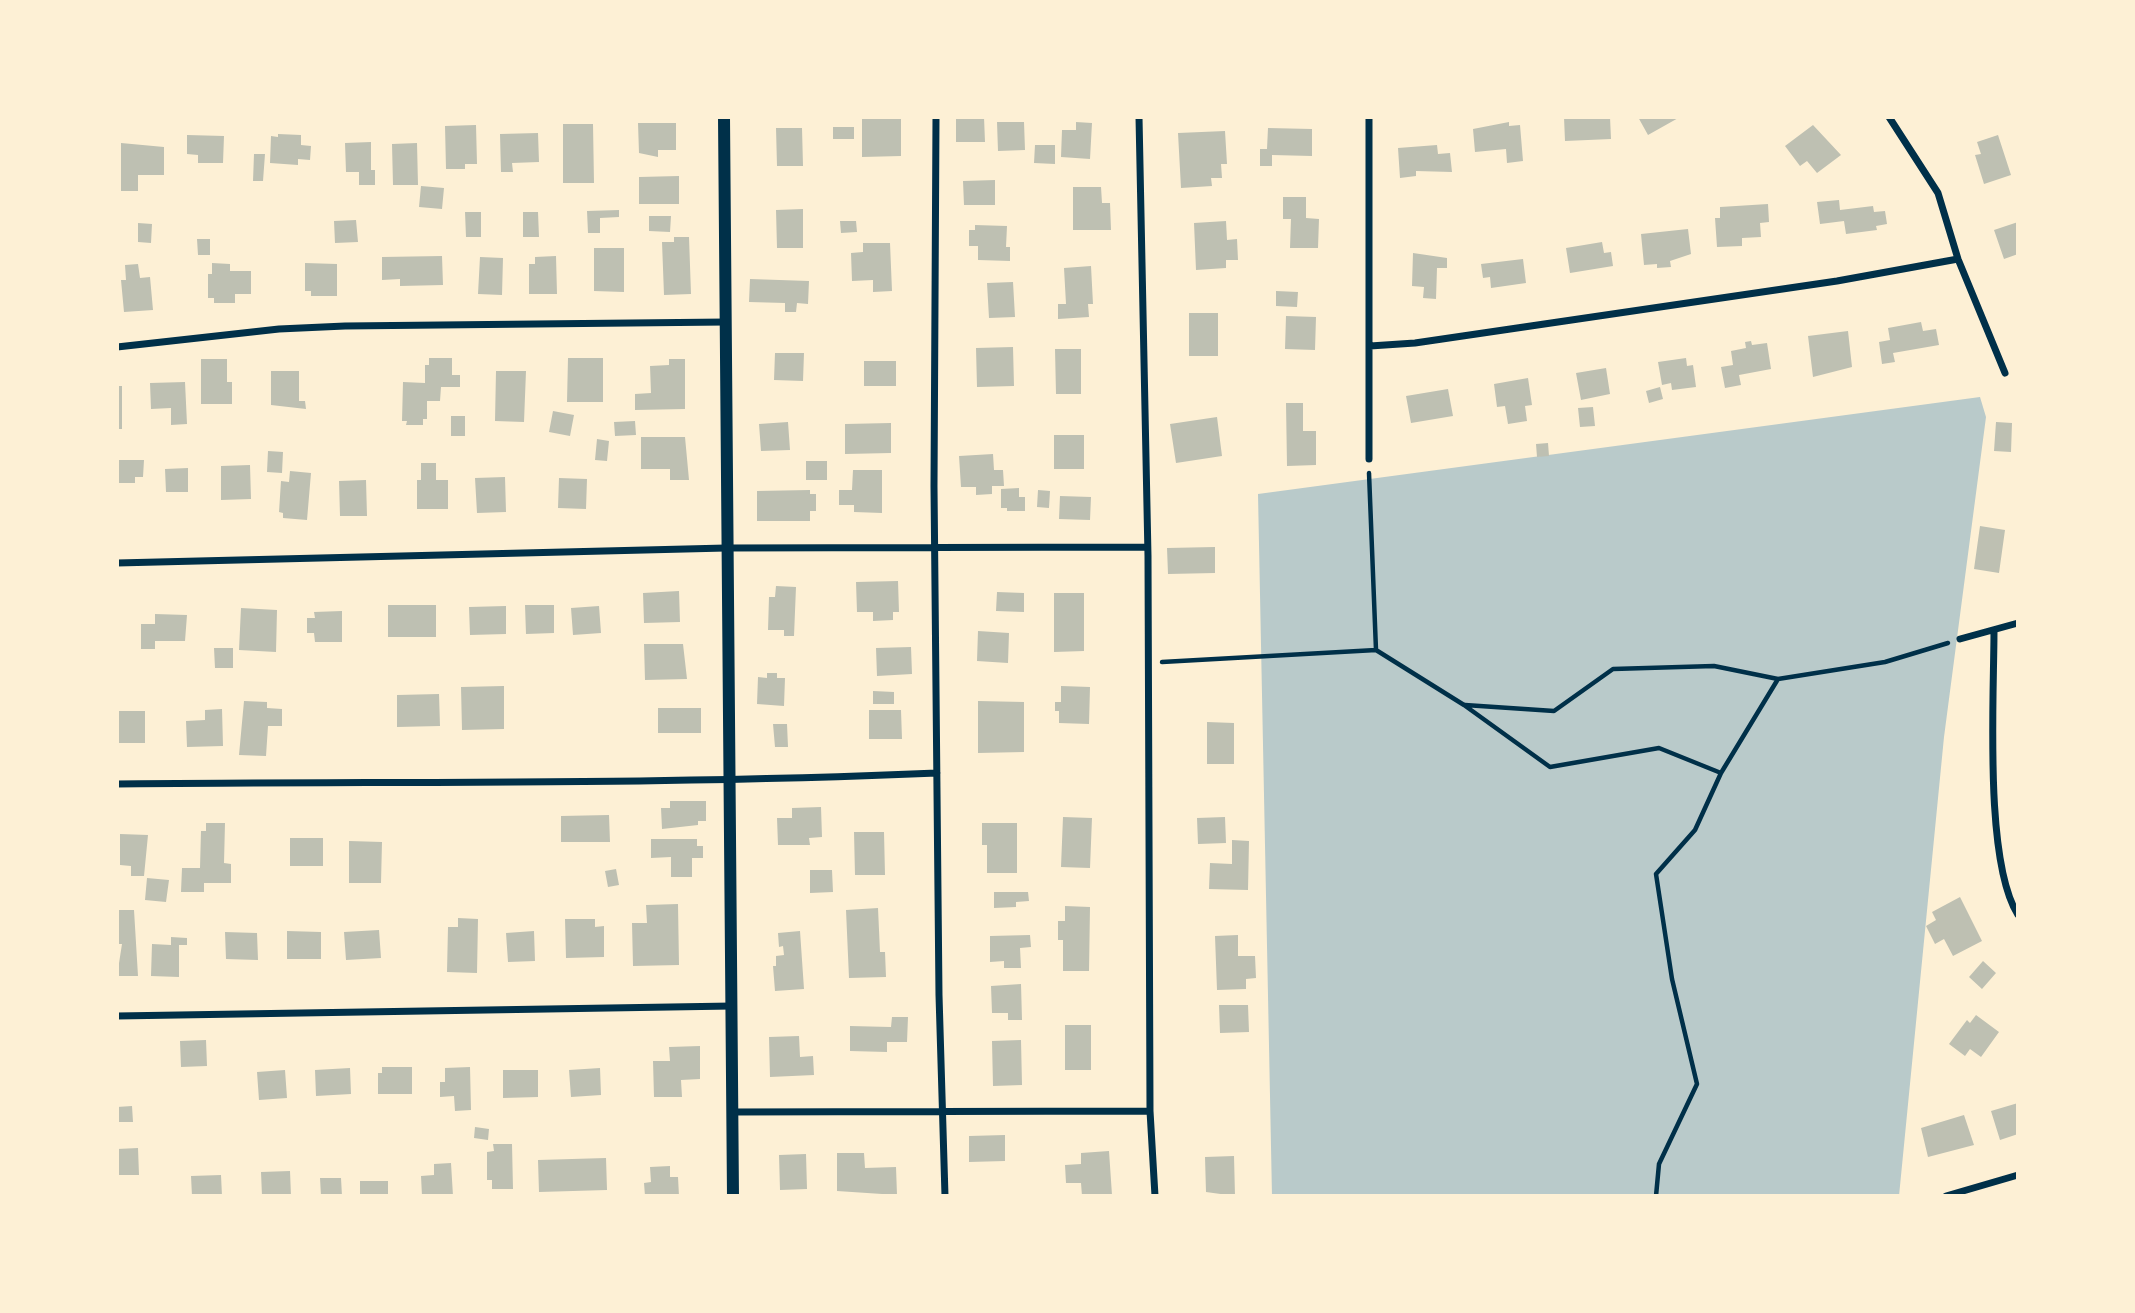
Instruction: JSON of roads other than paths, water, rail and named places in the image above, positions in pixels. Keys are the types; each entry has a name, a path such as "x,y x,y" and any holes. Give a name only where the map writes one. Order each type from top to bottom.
{"street":[{"path":"724,117 733,1196"},
{"path":"936,117 935,546 945,1196"},
{"path":"1139,117 1147,547 1150,1111 1155,1196"},
{"path":"1368,459 1369,117"},
{"path":"1889,117 1938,193 1958,259 2006,373"},
{"path":"1370,346 1415,343 1704,302 1958,259"},
{"path":"117,346 331,327 726,322"},
{"path":"117,563 726,548 1147,547"},
{"path":"1961,639 2018,623"},
{"path":"1994,630 1999,859 2010,902 2018,915"},
{"path":"117,784 521,780 728,782 937,773"},
{"path":"117,1016 733,1006"},
{"path":"733,1112 1150,1111"},
{"path":"1946,1196 2018,1175"}]}
